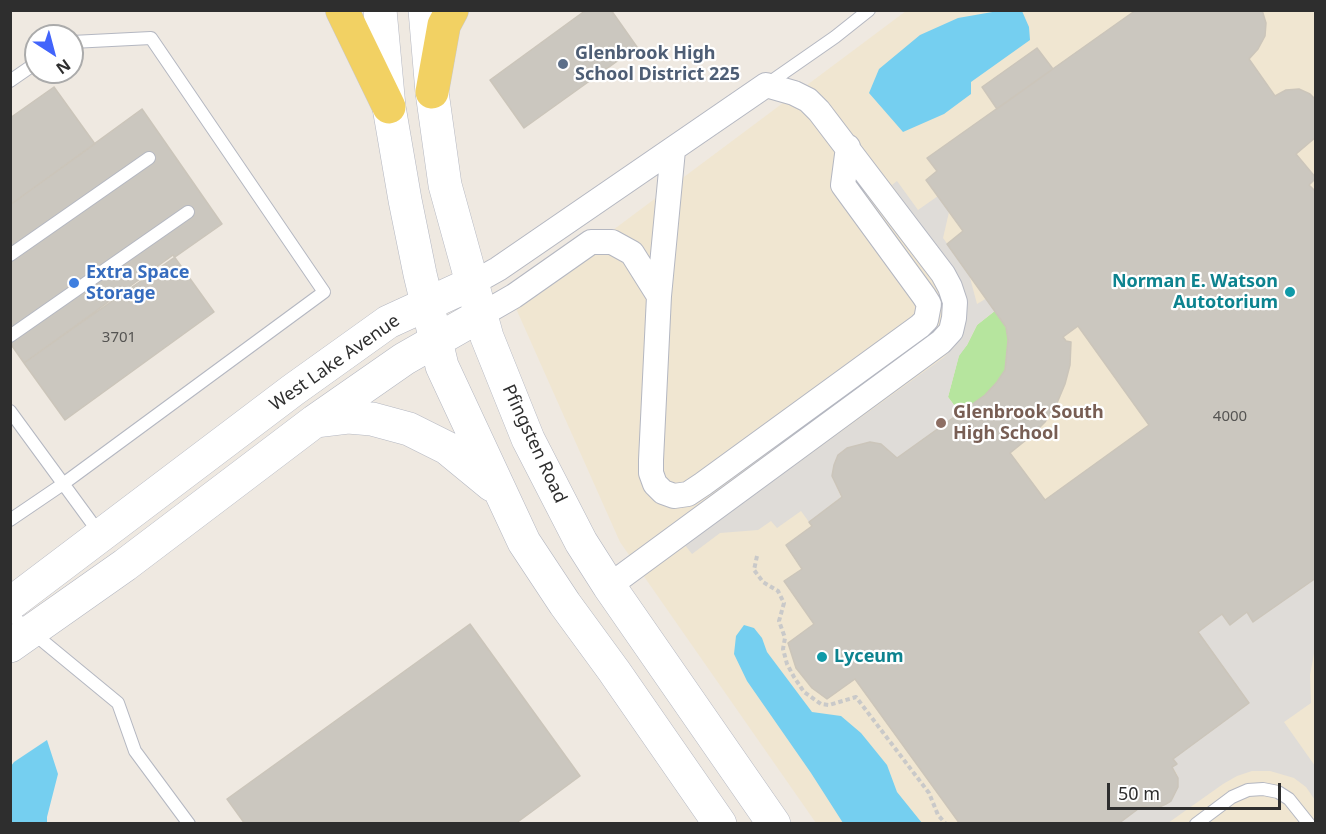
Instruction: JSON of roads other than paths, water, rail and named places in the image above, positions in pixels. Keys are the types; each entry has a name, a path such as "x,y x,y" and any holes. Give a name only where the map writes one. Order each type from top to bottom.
{"main road":[{"path":"342,10 389,107"},
{"path":"380,10 389,107 405,200 442,366 524,542 720,824"},
{"name":"Pfingsten Road","path":"425,10 432,92 445,185 487,337 528,439 581,542 609,586 774,824"},
{"path":"432,92 444,25 452,10"},
{"name":"West Lake Avenue","path":"10,604 293,390 388,322 473,283"},
{"name":"West Lake Avenue","path":"17,631 125,565 315,421 405,359 481,315"},
{"path":"315,421 348,417 372,419 408,429 447,448 498,489"}],"street":[{"path":"609,586 941,342 951,331 955,302 946,280 848,147 808,100 794,93 766,85"},
{"name":"West Lake Avenue","path":"473,283 498,269 766,85"},
{"path":"673,150 659,296 651,473 655,484 663,492 674,496 688,494 703,484 926,320 929,304 843,185 848,147"},
{"path":"481,315 514,296 591,242 612,242 632,254 659,296"}],"lane":[{"path":"766,85 835,37 869,10"},
{"path":"10,520 63,484 324,291 151,38 84,41"},
{"path":"10,81 24,71"},
{"path":"10,255 149,158"},
{"path":"10,336 188,212"},
{"path":"10,411 100,535"},
{"path":"17,631 118,703 135,751 189,824"},
{"path":"1196,824 1232,797 1248,790 1263,789 1278,792 1289,799 1309,824"}],"water":[{"path":"998,11 1022,11 1029,27 1030,40 971,82 971,94 944,114 903,132 869,93 879,69 920,35 958,18"},
{"path":"744,625 754,628 762,638 767,652 812,712 841,716 861,733 887,765 897,792 922,823 843,823 747,681 734,654 736,636"},
{"path":"47,740 58,774 47,823 11,823 11,766"}],"place":[{"name":"Glenbrook High School District 225","path":"563,64"},
{"name":"Extra Space Storage","path":"74,283"},
{"name":"Norman E. Watson Autotorium","path":"1290,292"},
{"name":"Glenbrook South High School","path":"941,423"},
{"name":"Lyceum","path":"822,657"}]}
